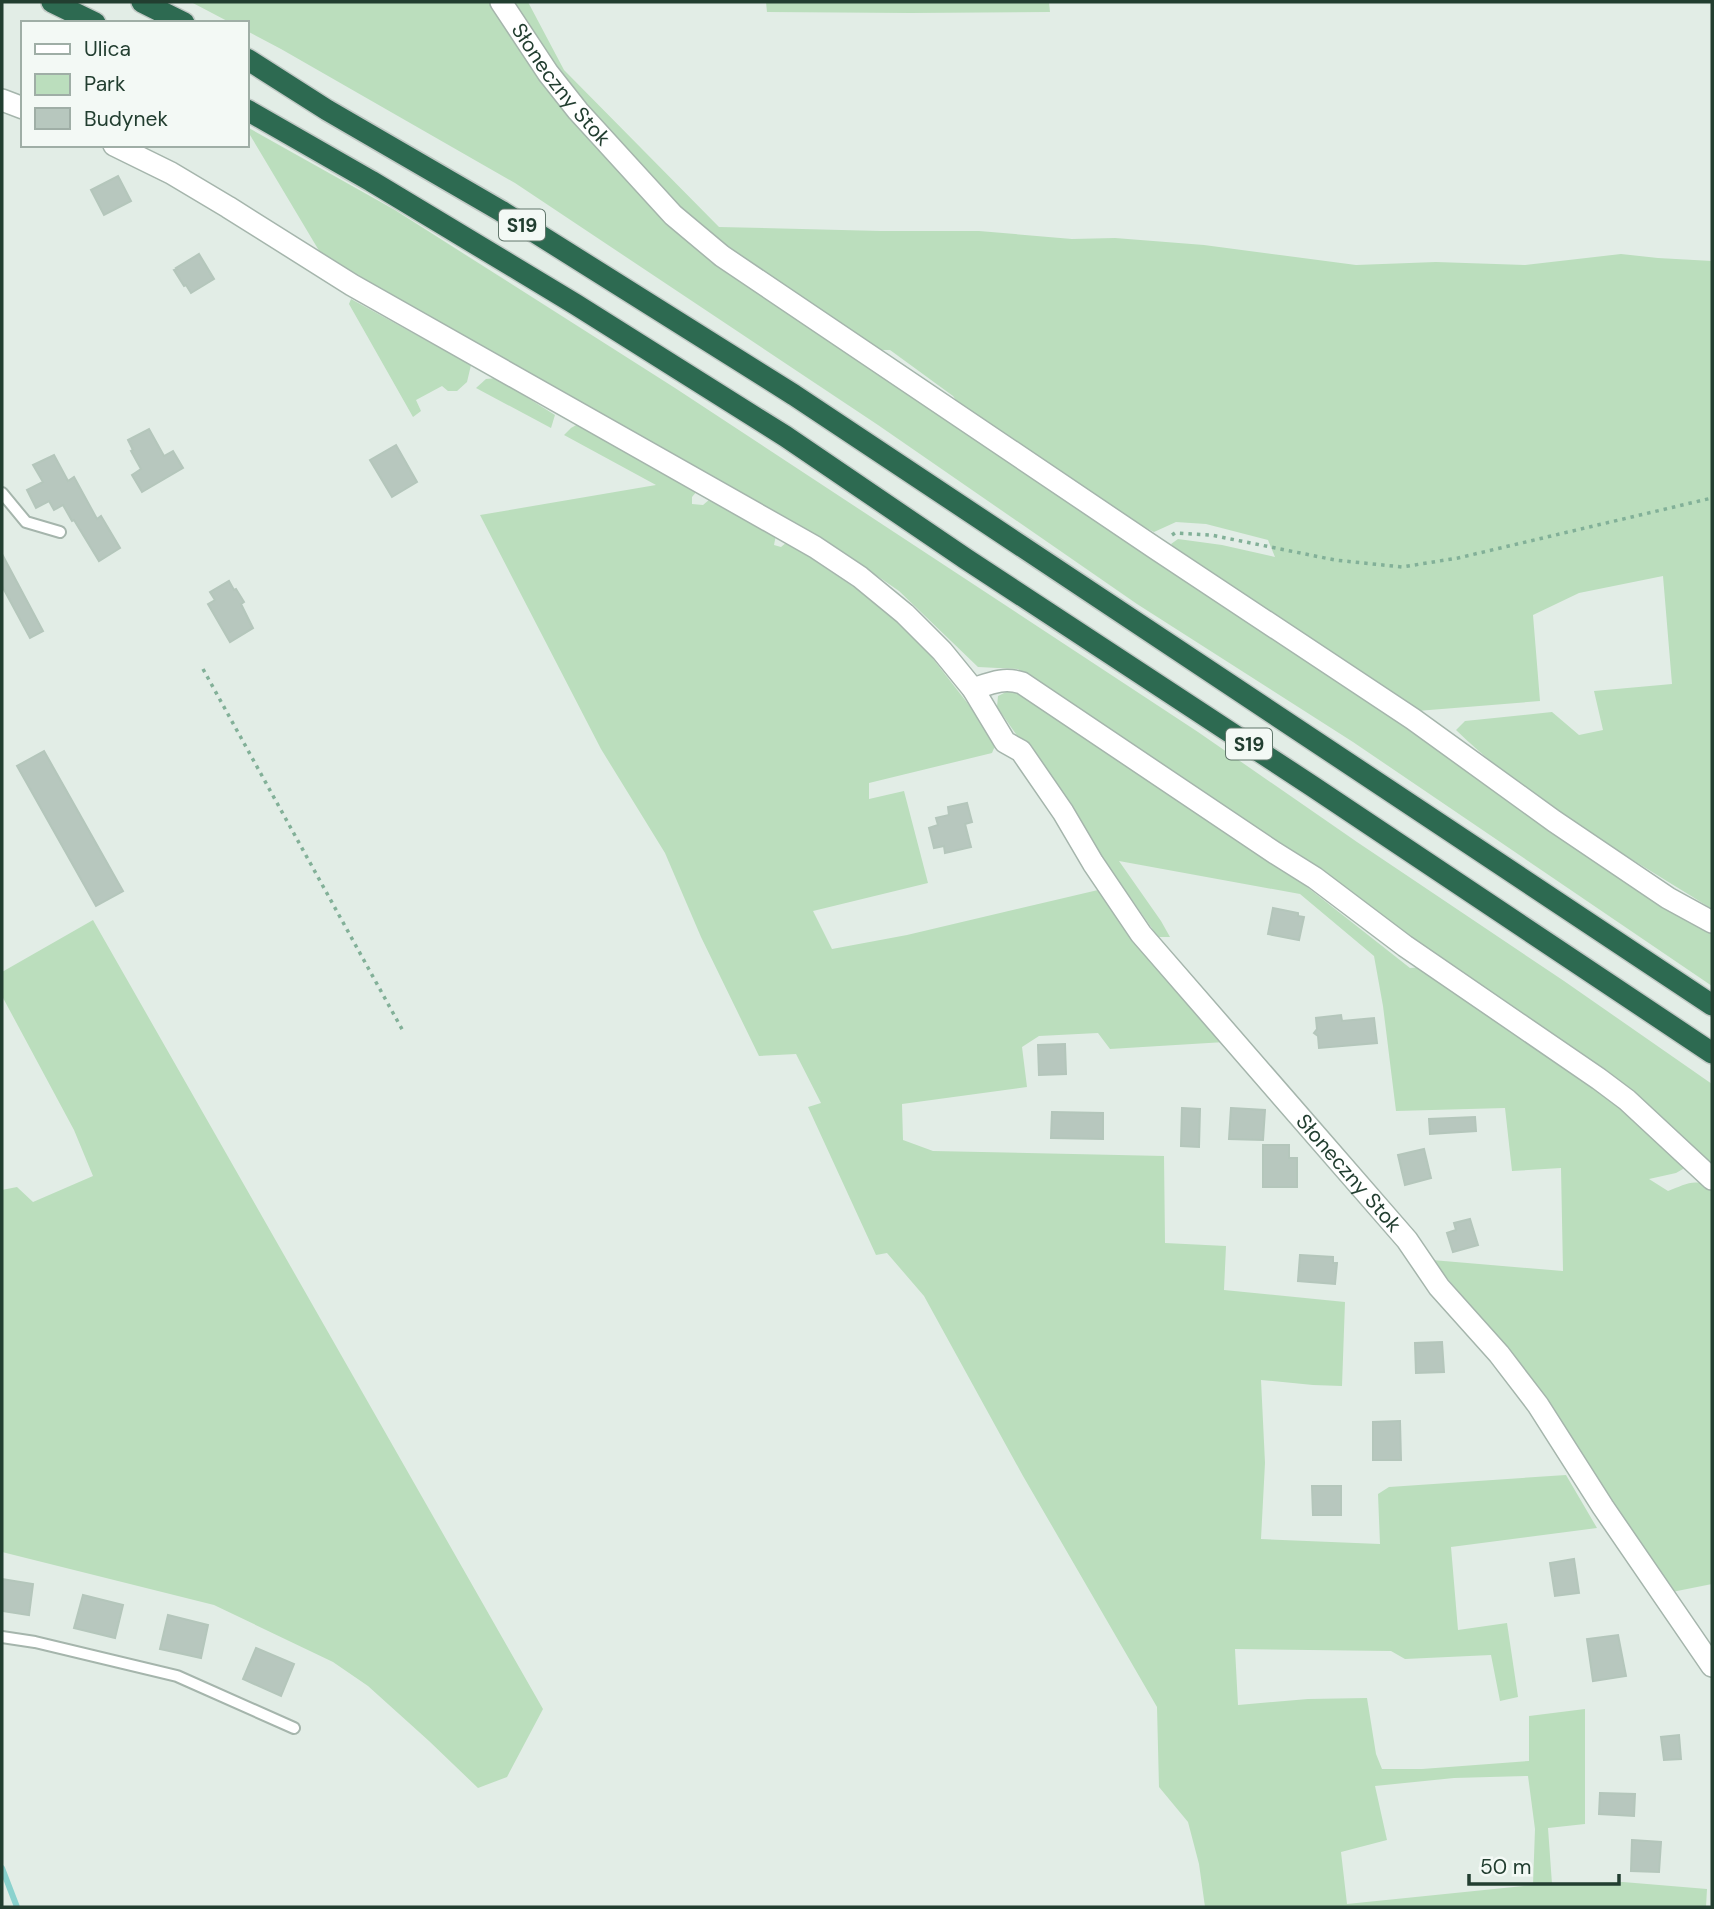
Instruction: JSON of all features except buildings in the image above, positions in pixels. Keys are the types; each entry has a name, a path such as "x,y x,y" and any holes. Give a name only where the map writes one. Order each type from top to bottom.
{"highway":[{"path":"52,2 90,21"},
{"path":"142,2 180,21"},
{"name":"S19","path":"248,60 327,110 501,211 794,395 1712,1005"},
{"name":"S19","path":"248,111 575,304 785,436 966,559 1712,1053"}],"street":[{"name":"Słoneczny Stok","path":"501,2 548,73 578,111 673,215 722,256 1413,719 1554,821 1668,898 1712,922"},
{"path":"2,100 21,107"},
{"name":"Słoneczny Stok","path":"118,147 171,173 352,285 815,547 905,614 942,651 973,690 1005,742 1021,751 1141,934 1407,1240 1439,1287 1499,1354 1538,1405 1603,1507 1712,1666"},
{"path":"973,690 996,681 1011,679 1046,698 1315,878 1405,946 1600,1079 1627,1100 1712,1179"}],"lane":[{"path":"2,493 26,523 60,532"},
{"path":"2,1637 35,1642 177,1676 294,1728"}],"path":[{"path":"1155,548 1175,533 1211,535 1335,560 1402,567 1458,558 1712,498"},
{"path":"204,669 403,1031"}],"green space":[{"path":"191,2 494,2 652,204 1712,931 1712,986 1353,742 1137,604 878,425 515,183 248,32 248,21 227,21"},
{"path":"511,2 528,2 564,70 719,227 979,231 1072,239 1115,238 1204,245 1356,265 1436,262 1525,265 1621,254 1712,261 1712,909 1546,804 1484,756 1456,730 1465,721 1552,712 1579,735 1603,730 1594,691 1672,684 1663,576 1579,593 1533,615 1540,701 1417,711 1189,563 1171,544 1178,539 1222,545 1275,557 1268,540 1206,524 1176,522 1154,532 1129,519 959,404 953,396 890,350 878,350 758,272 683,210 560,77"},
{"path":"766,2 1049,2 1050,12 767,12"},
{"path":"248,128 395,210 675,388 1198,732 1712,1084 1712,1164 1694,1148 1035,684 1018,669 978,667 899,591 831,544 324,259"},
{"path":"351,299 471,365 467,382 457,391 448,391 442,386 416,400 421,411 413,417 349,304"},
{"path":"496,378 555,415 551,428 476,388 486,379"},
{"path":"578,424 697,491 692,497 692,504 703,505 710,499 776,535 774,545 781,547 787,542 864,594 916,637 997,741 992,753 869,783 869,799 904,791 928,883 813,911 832,949 907,935 1098,890 1127,933 1225,1042 1110,1049 1098,1033 1039,1036 1022,1047 1027,1087 902,1104 903,1140 933,1151 1164,1156 1165,1243 1226,1246 1224,1290 1345,1302 1342,1386 1261,1380 1265,1463 1261,1539 1380,1544 1378,1494 1389,1487 1566,1475 1597,1528 1451,1547 1458,1630 1507,1623 1518,1697 1500,1701 1491,1655 1405,1659 1391,1651 1235,1649 1238,1705 1308,1699 1367,1698 1376,1754 1382,1769 1422,1769 1529,1761 1529,1716 1585,1709 1585,1824 1548,1828 1552,1884 1623,1882 1707,1889 1706,1907 1205,1907 1199,1864 1188,1822 1159,1787 1157,1707 1023,1476 924,1296 887,1253 876,1255 808,1107 821,1103 796,1054 759,1056 701,937 665,853 601,749 480,515 656,485 564,435","holes":["1528,1776 1535,1829 1533,1885 1347,1904 1341,1852 1387,1840 1375,1786 1454,1778"]},
{"path":"1008,691 1025,695 1302,883 1410,968 1426,967 1499,1022 1617,1104 1683,1163 1683,1169 1676,1173 1649,1179 1668,1191 1696,1183 1712,1190 1712,1584 1667,1593 1508,1351 1432,1260 1563,1271 1561,1168 1512,1171 1505,1108 1396,1111 1374,956 1300,894 1119,861 1170,937 1158,937 997,707 998,696"},
{"path":"93,920 543,1709 507,1777 478,1788 368,1686 333,1662 214,1605 2,1552 2,1190 17,1187 33,1202 93,1176 74,1130 2,996 2,972"}],"waterway":[{"path":"2,1868 17,1907"}]}
